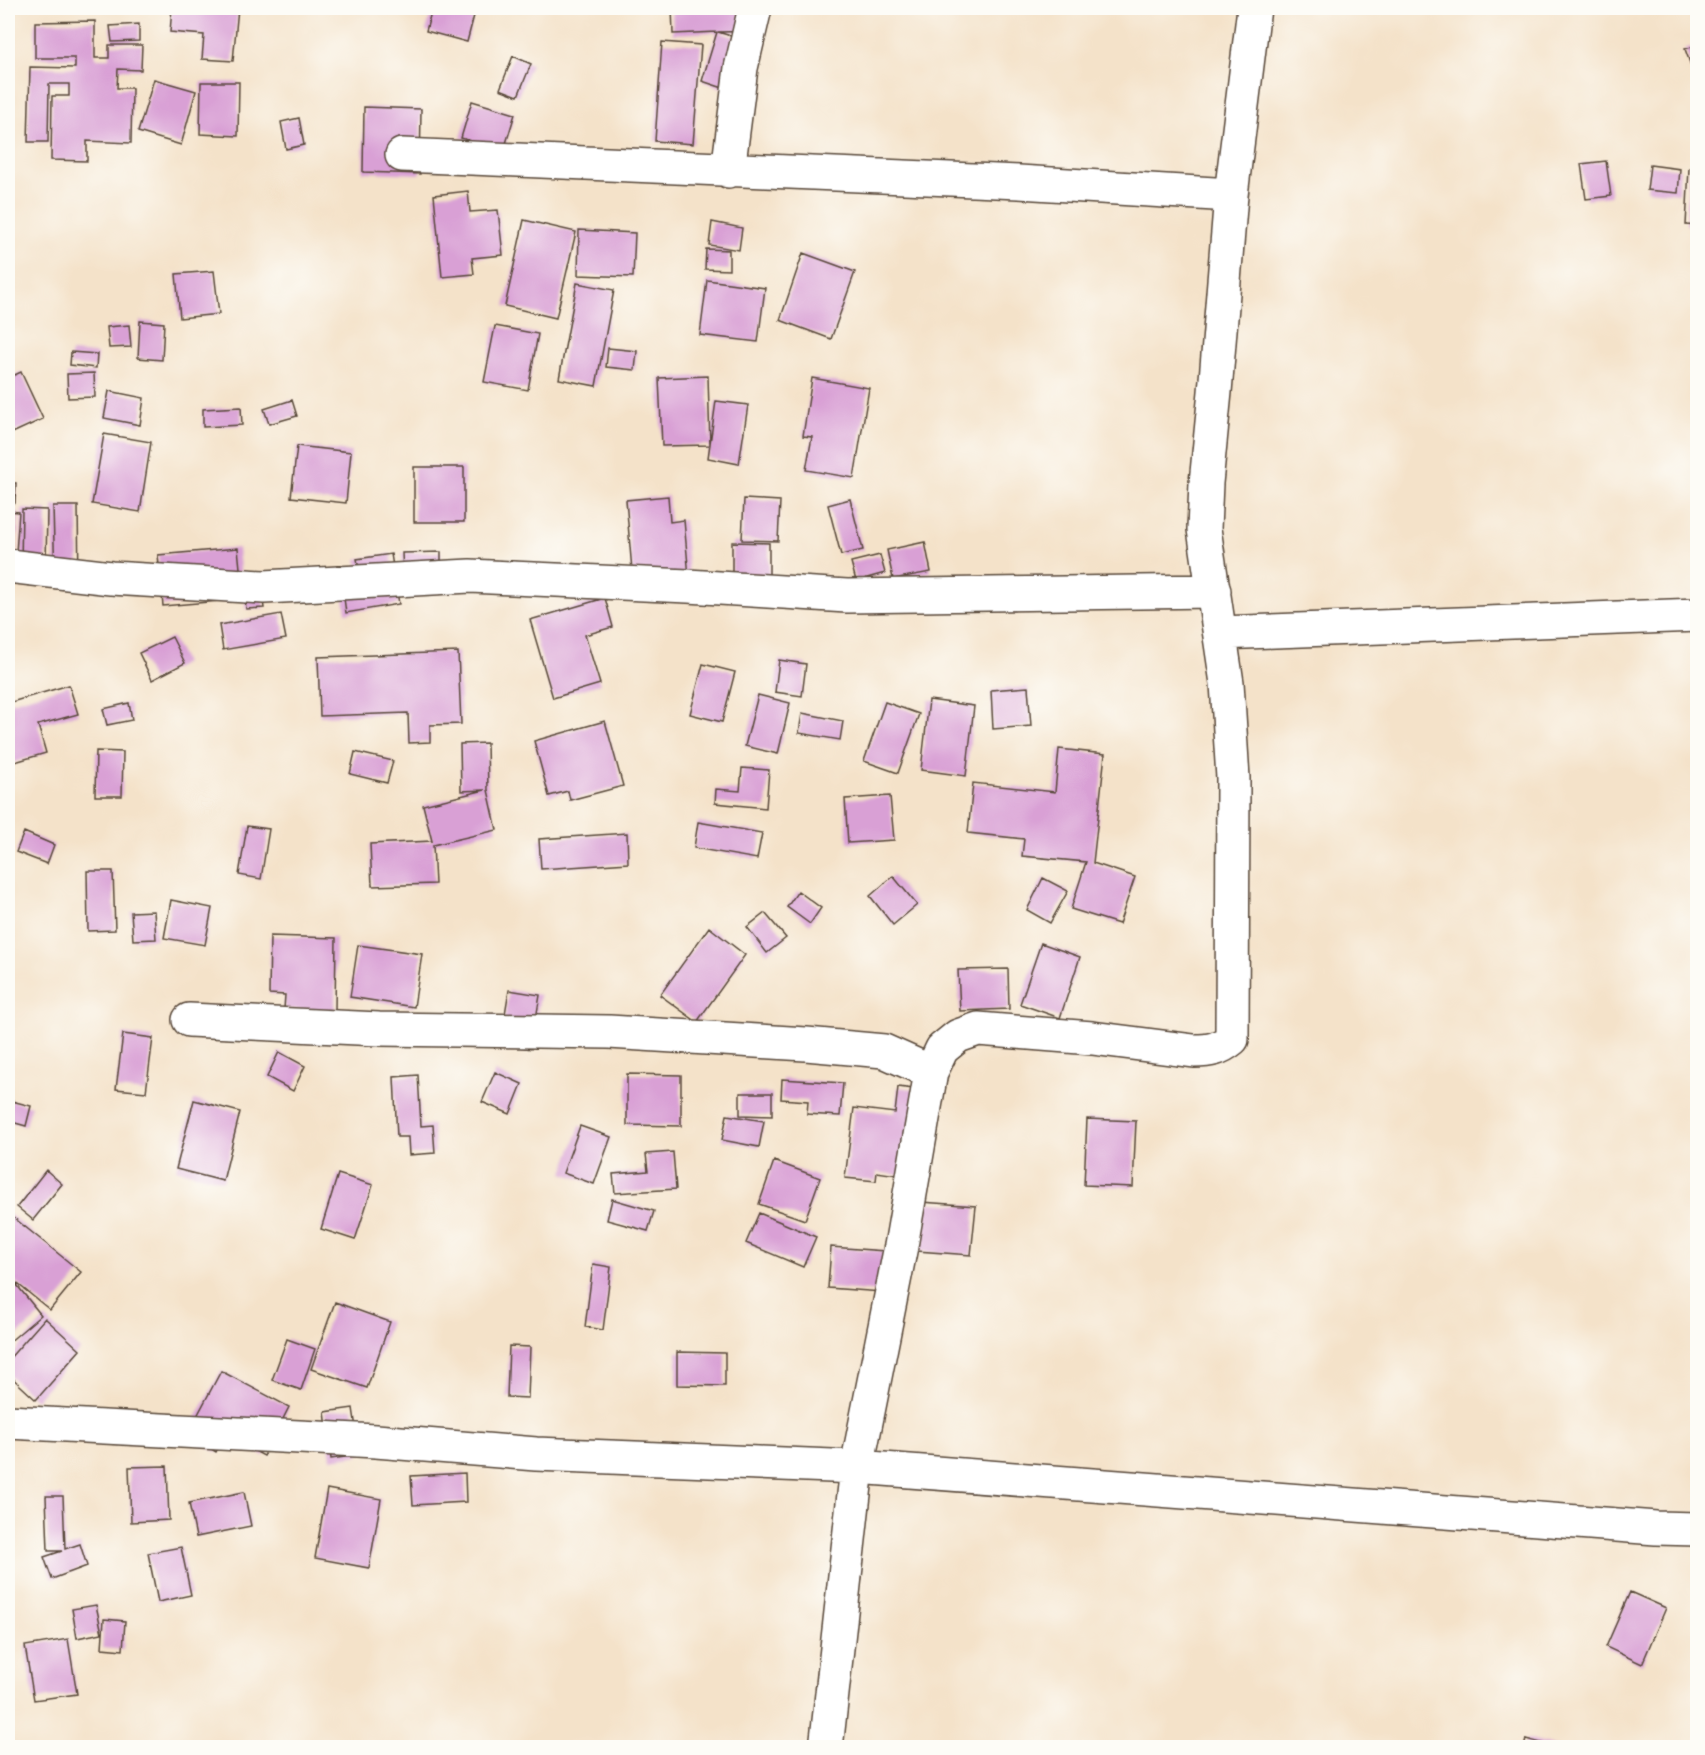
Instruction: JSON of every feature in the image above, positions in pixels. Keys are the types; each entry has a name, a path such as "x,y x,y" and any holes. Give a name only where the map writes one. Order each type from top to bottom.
{"street":[{"path":"728,171 741,68 755,8"},
{"path":"826,1748 857,1467 901,1246 931,1072 942,1049 958,1036 978,1029 1092,1038 1194,1051 1209,1051 1222,1047 1232,1039 1233,778 1227,683 1204,529 1231,195 1254,8"},
{"path":"402,155 1019,182 1231,195"},
{"path":"8,566 111,579 264,587 470,576 847,596 1214,591"},
{"path":"1220,633 1698,615"},
{"path":"189,1020 379,1029 609,1032 806,1044 884,1051 931,1072"},
{"path":"8,1422 376,1441 536,1454 857,1467 1656,1528 1698,1529"}],"building":[{"path":"172,8 238,8 233,61 202,59 204,35 170,32"},
{"path":"432,8 476,8 467,42 426,31"},
{"path":"672,8 745,8 766,31 718,32 757,44 741,94 702,81 717,32 673,34"},
{"path":"95,21 95,58 109,58 109,45 142,45 141,70 118,69 117,88 132,88 131,143 87,141 87,161 51,160 52,96 69,96 69,84 49,84 48,142 28,142 30,67 75,68 75,58 35,58 35,22"},
{"path":"139,24 139,41 112,42 110,26"},
{"path":"662,42 701,45 693,144 655,141"},
{"path":"1698,45 1698,76 1695,77 1685,49"},
{"path":"513,56 531,64 518,96 500,89"},
{"path":"154,79 196,91 181,145 138,132"},
{"path":"201,82 239,82 238,136 200,134"},
{"path":"472,101 515,114 504,150 461,138"},
{"path":"364,107 421,109 420,174 363,172"},
{"path":"299,118 304,145 286,149 281,122"},
{"path":"1606,161 1611,196 1586,199 1581,164"},
{"path":"1650,165 1680,169 1678,193 1647,190"},
{"path":"1689,168 1698,169 1698,226 1686,225"},
{"path":"468,191 470,212 498,210 503,255 472,258 474,274 442,277 434,195"},
{"path":"524,220 576,232 556,318 505,306"},
{"path":"712,222 742,228 739,250 709,245"},
{"path":"579,230 635,233 633,277 578,275"},
{"path":"706,249 729,250 729,270 705,269"},
{"path":"803,253 855,272 831,339 780,320"},
{"path":"214,271 219,314 180,318 176,274"},
{"path":"707,280 765,288 758,342 700,335"},
{"path":"577,283 614,290 596,386 559,379"},
{"path":"140,321 164,323 162,360 138,358"},
{"path":"129,325 131,347 109,348 107,327"},
{"path":"495,326 538,334 528,390 484,382"},
{"path":"608,348 637,351 635,370 606,367"},
{"path":"71,352 97,354 96,368 70,365"},
{"path":"21,372 43,419 8,435 8,378"},
{"path":"94,373 95,397 68,398 67,374"},
{"path":"708,376 710,445 662,446 659,378"},
{"path":"812,378 869,388 854,478 806,470 812,437 803,436"},
{"path":"109,391 144,398 140,425 104,418"},
{"path":"292,400 297,416 269,424 264,409"},
{"path":"716,401 748,405 739,464 708,458"},
{"path":"241,407 242,425 203,427 203,409"},
{"path":"104,434 151,442 140,512 92,504"},
{"path":"297,446 351,452 346,503 291,497"},
{"path":"414,467 464,467 464,522 414,522"},
{"path":"8,483 16,483 15,503 8,503"},
{"path":"668,496 670,522 684,520 689,577 633,582 626,500"},
{"path":"744,499 780,501 778,541 742,540"},
{"path":"850,499 863,550 841,555 828,505"},
{"path":"53,506 78,506 79,582 55,582"},
{"path":"22,509 47,510 46,565 21,564"},
{"path":"8,511 19,512 15,566 8,566"},
{"path":"732,542 769,543 769,596 732,595"},
{"path":"925,542 931,572 893,579 887,550"},
{"path":"238,548 243,599 163,606 158,555"},
{"path":"441,552 441,572 403,573 402,553"},
{"path":"391,554 399,604 346,613 342,583 361,579 357,559"},
{"path":"880,555 885,573 856,581 851,562"},
{"path":"261,585 264,608 246,609 244,587"},
{"path":"605,598 613,627 585,635 600,684 553,698 530,620"},
{"path":"281,614 286,639 223,650 219,625"},
{"path":"172,637 185,663 152,680 139,653"},
{"path":"458,652 461,724 430,725 430,742 409,743 408,713 320,716 318,657"},
{"path":"779,660 806,664 802,696 775,692"},
{"path":"703,664 735,672 722,722 690,714"},
{"path":"69,685 78,714 38,725 46,753 8,764 8,703"},
{"path":"1028,687 1031,726 993,729 991,690"},
{"path":"758,695 790,703 778,754 745,746"},
{"path":"929,700 974,706 966,776 921,770"},
{"path":"885,702 919,714 898,773 864,761"},
{"path":"129,703 132,720 107,725 103,709"},
{"path":"802,713 843,721 840,740 799,733"},
{"path":"605,721 623,786 570,800 568,791 549,796 534,741"},
{"path":"487,743 488,790 497,830 433,845 435,884 372,886 370,844 432,841 423,805 485,790 461,791 460,744"},
{"path":"1059,749 1105,754 1093,863 1135,877 1119,924 1071,909 1086,862 1022,856 1024,839 968,833 973,783 1055,792"},
{"path":"96,751 123,752 122,796 95,796"},
{"path":"355,752 393,761 387,783 350,774"},
{"path":"742,768 769,770 766,808 715,803 716,789 740,791"},
{"path":"890,796 894,840 848,843 845,799"},
{"path":"698,822 762,833 757,859 694,848"},
{"path":"247,826 269,829 261,879 239,875"},
{"path":"24,832 54,845 47,864 16,852"},
{"path":"627,833 628,863 541,869 539,839"},
{"path":"87,871 113,871 115,930 88,931"},
{"path":"893,876 917,905 893,925 870,896"},
{"path":"1043,878 1068,891 1050,923 1027,910"},
{"path":"798,891 821,908 810,924 787,907"},
{"path":"171,900 212,908 205,945 164,938"},
{"path":"154,911 156,939 133,940 131,912"},
{"path":"765,913 786,938 767,953 747,927"},
{"path":"709,927 745,955 697,1022 660,995"},
{"path":"270,936 336,938 335,1011 284,1009 285,995 269,994"},
{"path":"1041,943 1080,957 1060,1018 1020,1004"},
{"path":"358,945 422,954 414,1007 350,997"},
{"path":"1008,969 1009,1009 960,1011 958,970"},
{"path":"509,990 540,995 531,1049 500,1044"},
{"path":"123,1034 153,1038 146,1092 116,1089"},
{"path":"279,1052 305,1066 293,1091 267,1077"},
{"path":"495,1072 522,1084 510,1114 482,1102"},
{"path":"627,1074 681,1075 681,1126 627,1125"},
{"path":"418,1075 421,1126 433,1125 435,1153 409,1155 408,1137 397,1137 394,1077"},
{"path":"782,1079 843,1083 840,1116 807,1114 808,1101 781,1099"},
{"path":"898,1087 922,1090 911,1177 877,1172 876,1181 845,1178 854,1108 895,1113"},
{"path":"740,1093 772,1093 772,1116 740,1115"},
{"path":"8,1100 31,1106 26,1126 8,1121"},
{"path":"194,1100 240,1112 223,1181 176,1169"},
{"path":"727,1115 764,1121 759,1147 722,1140"},
{"path":"1087,1119 1136,1121 1133,1187 1084,1185"},
{"path":"580,1126 611,1137 594,1184 563,1173"},
{"path":"673,1152 676,1189 615,1193 613,1174 648,1171 646,1154"},
{"path":"774,1161 820,1178 805,1220 759,1204"},
{"path":"46,1170 62,1184 33,1220 17,1207"},
{"path":"338,1174 373,1185 355,1240 321,1229"},
{"path":"612,1199 654,1211 648,1231 607,1220"},
{"path":"921,1202 976,1206 971,1255 917,1251"},
{"path":"8,1213 81,1272 50,1310 8,1276"},
{"path":"759,1213 816,1237 803,1267 746,1243"},
{"path":"831,1247 885,1251 882,1292 828,1288"},
{"path":"593,1264 611,1267 603,1330 585,1327"},
{"path":"16,1284 41,1315 8,1343 8,1291"},
{"path":"335,1302 390,1322 367,1388 311,1369"},
{"path":"45,1318 80,1350 36,1400 8,1374 8,1360"},
{"path":"287,1339 315,1349 301,1390 272,1380"},
{"path":"509,1346 530,1347 528,1398 507,1397"},
{"path":"677,1352 725,1353 725,1386 677,1385"},
{"path":"221,1371 289,1407 264,1456 225,1436 216,1452 187,1435"},
{"path":"353,1408 360,1455 331,1459 325,1412"},
{"path":"167,1466 169,1520 131,1522 129,1467"},
{"path":"465,1473 466,1502 413,1505 411,1476"},
{"path":"327,1489 381,1499 369,1568 315,1558"},
{"path":"244,1492 251,1526 196,1537 189,1503"},
{"path":"46,1496 63,1496 65,1549 80,1544 87,1566 52,1579 44,1557 62,1551 48,1551"},
{"path":"181,1547 191,1595 158,1602 148,1553"},
{"path":"1630,1592 1666,1608 1642,1664 1606,1647"},
{"path":"96,1605 102,1633 77,1638 72,1609"},
{"path":"104,1619 125,1621 123,1650 102,1648"},
{"path":"68,1639 77,1694 34,1700 25,1646"},
{"path":"1526,1739 1556,1747 1556,1748 1524,1748"},
{"path":"1462,1740 1474,1748 1457,1748"}]}
